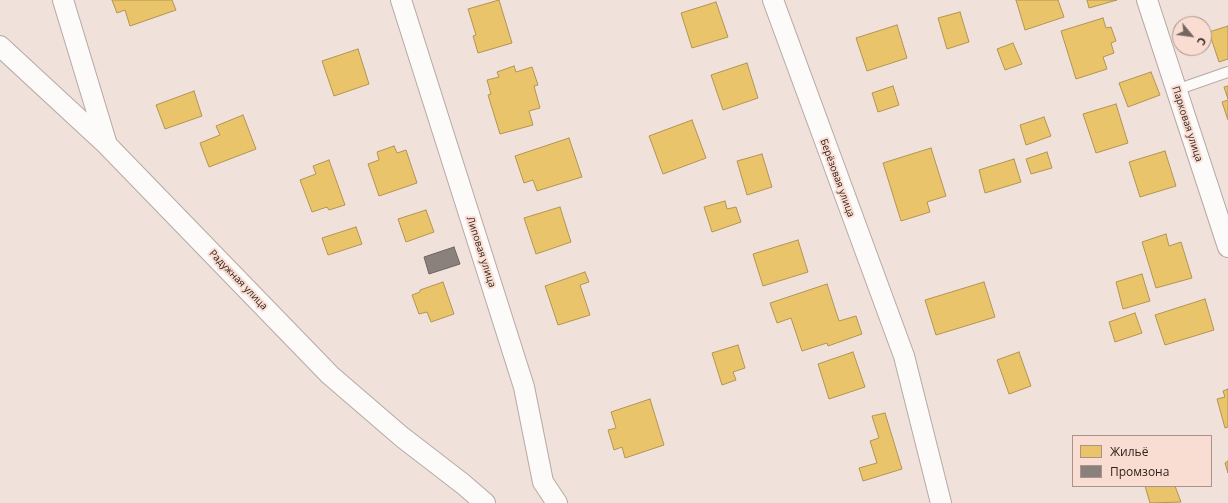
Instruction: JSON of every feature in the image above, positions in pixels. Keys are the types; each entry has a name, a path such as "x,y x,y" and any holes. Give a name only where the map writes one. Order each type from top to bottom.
{"street":[{"path":"63,0 107,145"},
{"name":"Липовая улица","path":"401,0 524,387 543,482 557,503"},
{"name":"Берёзовая улица","path":"773,0 904,356 941,503"},
{"name":"Парковая улица","path":"1152,1 1176,90 1228,247"},
{"name":"Радужная улица","path":"0,46 107,145 330,375 402,437 485,503"}],"lane":[{"path":"1176,90 1228,72"}],"building: Жильё":[{"path":"112,0 172,0 176,10 130,26 125,10 117,13"},
{"path":"499,0 512,43 478,53 473,36 476,35 468,9"},
{"path":"1016,0 1058,0 1064,17 1025,30"},
{"path":"1087,0 1117,0 1089,8"},
{"path":"716,2 728,37 692,48 681,13"},
{"path":"960,12 969,42 947,49 938,18"},
{"path":"1103,18 1106,28 1111,27 1116,41 1111,43 1114,53 1103,57 1107,69 1076,79 1061,31"},
{"path":"897,25 907,58 867,71 856,38"},
{"path":"1228,26 1228,59 1219,62 1212,41 1212,31"},
{"path":"1013,43 1022,64 1005,70 997,49"},
{"path":"358,49 369,84 334,96 322,61"},
{"path":"747,63 758,98 723,110 711,75"},
{"path":"514,66 516,72 532,67 538,85 534,86 540,108 529,111 533,125 500,134 488,95 491,94 487,80 499,77 497,72"},
{"path":"1151,72 1160,95 1128,107 1119,83"},
{"path":"893,86 899,105 878,112 872,93"},
{"path":"1228,86 1228,99 1224,87"},
{"path":"194,91 202,116 165,129 156,105"},
{"path":"1228,100 1228,120 1222,102"},
{"path":"1116,104 1128,143 1096,153 1083,114"},
{"path":"243,115 256,149 209,167 200,143 220,135 216,126"},
{"path":"1044,117 1051,136 1026,145 1020,125"},
{"path":"692,120 706,158 663,174 649,136"},
{"path":"569,138 582,177 537,191 533,180 524,183 515,156"},
{"path":"394,146 397,153 406,150 417,183 379,196 368,164 379,160 377,152"},
{"path":"931,148 946,196 927,202 930,212 901,221 883,163"},
{"path":"1165,151 1176,186 1140,197 1129,162"},
{"path":"1047,152 1052,168 1031,174 1026,159"},
{"path":"762,154 772,187 747,195 737,161"},
{"path":"1014,159 1021,182 985,193 979,170"},
{"path":"329,160 345,205 329,210 327,207 312,212 300,180 316,174 313,166"},
{"path":"725,201 727,209 736,207 741,222 712,232 704,207"},
{"path":"560,207 571,242 536,254 524,218"},
{"path":"426,210 434,232 406,242 398,219"},
{"path":"356,227 362,244 328,255 322,238"},
{"path":"1166,234 1169,246 1181,242 1192,278 1156,288 1142,242"},
{"path":"798,240 808,272 763,286 753,254"},
{"path":"585,272 589,282 580,285 590,315 558,325 545,286"},
{"path":"1142,274 1150,301 1123,309 1116,282"},
{"path":"443,282 454,314 431,322 427,312 419,314 412,295 420,292 420,290"},
{"path":"984,282 995,317 936,335 925,300"},
{"path":"827,284 839,321 856,316 862,334 828,346 827,343 802,351 791,318 777,323 770,303"},
{"path":"1205,299 1214,330 1165,345 1155,315"},
{"path":"1135,313 1142,333 1115,342 1109,322"},
{"path":"738,345 745,368 733,372 736,380 722,385 712,353"},
{"path":"853,352 865,387 829,399 818,364"},
{"path":"1019,352 1031,386 1009,394 997,360"},
{"path":"1228,389 1228,427 1225,428 1217,399 1225,397 1223,391"},
{"path":"650,399 664,445 625,458 622,447 614,450 608,430 616,428 611,412"},
{"path":"885,413 902,469 863,481 859,468 877,463 870,441 879,438 872,416"},
{"path":"1228,461 1228,473 1225,463"},
{"path":"1145,487 1175,487 1181,502 1150,503"}],"building: Промзона":[{"path":"454,247 460,264 429,274 424,257"}]}
